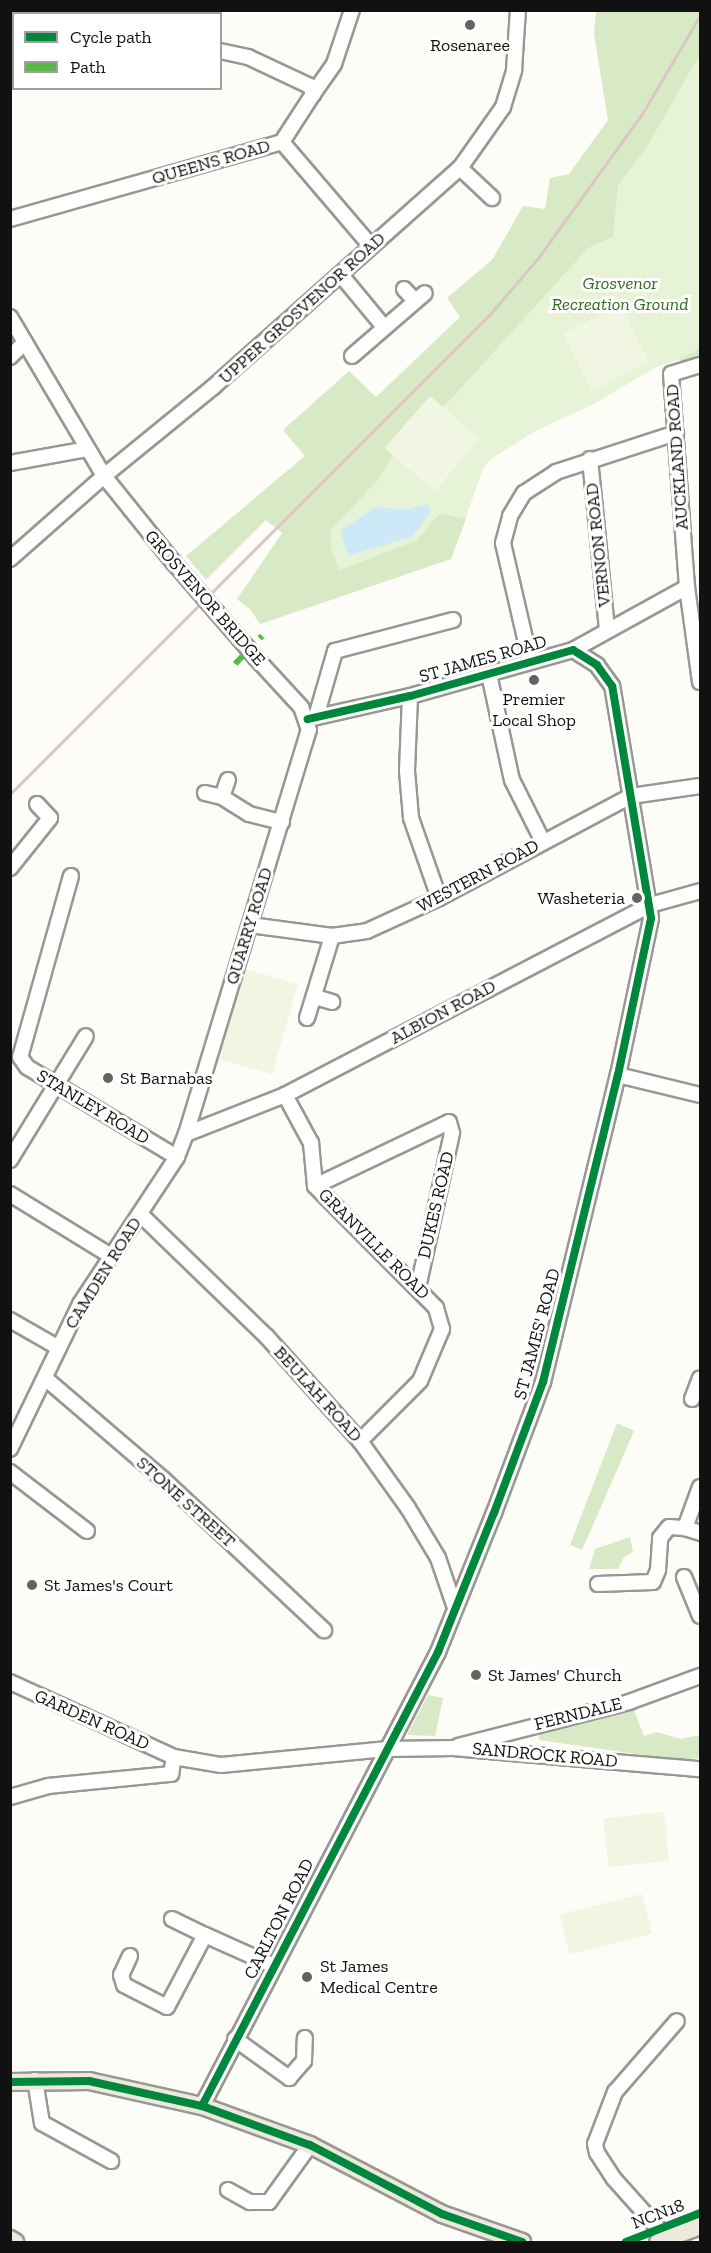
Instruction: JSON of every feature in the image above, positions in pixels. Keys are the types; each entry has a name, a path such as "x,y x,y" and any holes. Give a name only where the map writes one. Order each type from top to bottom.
{"main road":[{"path":"10,2082 35,2080 119,2085 202,2106 310,2145 442,2214 522,2242"},
{"path":"663,2240 700,2226"},
{"path":"10,2239 15,2242"}],"street":[{"path":"282,142 334,64 352,10"},
{"name":"UPPER GROSVENOR ROAD","path":"10,559 104,476 213,387 341,275 370,245 460,168 503,107 513,70 519,10"},
{"path":"222,51 248,57 298,79 310,86 313,94"},
{"name":"QUEENS ROAD","path":"10,219 282,142 370,245"},
{"path":"460,168 492,198"},
{"path":"341,275 384,327"},
{"path":"352,356 420,297 404,289"},
{"name":"GROSVENOR BRIDGE","path":"10,318 104,476 174,563 256,658 312,718"},
{"path":"10,357 25,342"},
{"name":"AUCKLAND ROAD","path":"700,365 671,374 687,587 700,682"},
{"path":"530,660 504,556 505,528 520,499 533,484 590,459 676,433"},
{"path":"10,462 87,449"},
{"name":"VERNON ROAD","path":"590,459 607,630"},
{"path":"573,650 687,587"},
{"name":"QUARRY ROAD","path":"186,1134 312,718 335,651 453,620"},
{"name":"ST JAMES ROAD","path":"312,718 410,696 530,660 573,650 597,666 612,686 650,905"},
{"path":"489,674 512,780 543,842"},
{"path":"410,696 407,771 411,818 439,898"},
{"path":"222,797 228,780"},
{"name":"WESTERN ROAD","path":"250,925 332,936 367,931 439,898 631,796 700,786"},
{"path":"205,793 222,797 237,809 282,822"},
{"path":"10,868 50,818 37,804"},
{"name":"STANLEY ROAD","path":"71,876 20,1057 27,1067 177,1157"},
{"name":"ALBION ROAD","path":"186,1134 285,1095 650,905 700,891"},
{"name":"ST JAMES' ROAD","path":"388,1749 438,1652 454,1605 543,1382 618,1075 651,918 650,905"},
{"path":"307,1018 332,936"},
{"path":"315,997 332,1002"},
{"path":"10,1160 86,1036"},
{"path":"618,1075 700,1095"},
{"name":"GRANVILLE ROAD","path":"285,1095 311,1143 315,1186 436,1308 442,1329 432,1359 420,1381 360,1441"},
{"name":"DUKES ROAD","path":"315,1186 449,1122 452,1133 418,1288"},
{"name":"CAMDEN ROAD","path":"11,1446 80,1304 177,1157 186,1134"},
{"path":"10,1194 111,1256"},
{"name":"BEULAH ROAD","path":"140,1214 267,1337 360,1441 408,1508 438,1558 454,1605"},
{"path":"10,1320 59,1348"},
{"name":"STONE STREET","path":"45,1378 163,1479 324,1630"},
{"path":"692,1399 700,1378"},
{"path":"10,1472 87,1532"},
{"path":"685,1528 700,1487"},
{"path":"598,1584 653,1582 658,1570 660,1538 669,1527 685,1528 700,1533"},
{"path":"684,1577 700,1616"},
{"name":"FERNDALE","path":"453,1748 477,1739 629,1702 700,1676"},
{"name":"GARDEN ROAD","path":"10,1682 174,1757 221,1765 260,1764 388,1749"},
{"name":"SANDROCK ROAD","path":"388,1749 453,1748 700,1768"},
{"name":"CARLTON ROAD","path":"202,2106 272,1965 388,1749"},
{"path":"10,1797 48,1786 171,1774 174,1757"},
{"path":"172,1919 272,1965"},
{"path":"130,1956 122,1975 124,1985 167,2007 205,1935"},
{"path":"663,2240 614,2179 597,2153 596,2144 615,2092 677,2021"},
{"path":"235,2039 289,2078 304,2061 305,2038"},
{"path":"35,2080 42,2123 111,2161"},
{"path":"228,2190 250,2202 269,2202 310,2145"}],"green space":[{"path":"596,11 700,11 700,54 647,147 618,185 613,237 588,248 451,399 400,445 377,481 331,530 331,547 339,570 416,541 440,513 466,519 451,559 260,624 251,610 237,599 282,533 266,520 206,580 186,556 305,456 283,430 349,371 376,397 460,317 447,298 492,260 523,206 545,209 550,178 569,174 608,120 594,34"},
{"name":"Grosvenor Recreation Ground","path":"700,53 700,360 689,364 679,360 656,367 592,405 535,431 490,460 483,469 451,559 260,624 251,610 237,599"},
{"path":"620,305 649,362 592,391 563,334"},
{"path":"700,348 700,360 689,364 679,360"},
{"path":"430,396 480,439 435,491 385,448"},
{"path":"245,969 298,984 272,1075 219,1059"},
{"path":"617,1423 634,1431 582,1550 570,1545"},
{"path":"630,1537 633,1552 624,1557 618,1569 589,1569 595,1549"},
{"path":"428,1695 443,1698 435,1736 407,1735"},
{"path":"634,1710 644,1736 657,1732 681,1739 700,1735 700,1758 678,1760 539,1740 539,1729"},
{"path":"664,1812 669,1861 608,1867 603,1818"},
{"path":"642,1894 652,1934 569,1954 560,1915"}],"water":[{"path":"427,504 431,511 413,536 348,556 340,531 376,507 405,510"}],"railway":[{"path":"10,794 490,314 538,258 642,114 700,15"}],"marked path":[{"path":"235,664 262,636"}],"cycle path":[{"path":"202,2106 438,1652 494,1513 543,1382 618,1075 651,918 612,686 597,665 573,650 410,696 308,719"},
{"path":"10,2082 89,2081 202,2106 310,2145 442,2214 522,2242"},
{"name":"NCN18","path":"626,2242 700,2213"}],"place":[{"name":"Rosenaree","path":"470,25"},
{"name":"Premier Local Shop","path":"534,680"},
{"name":"Washeteria","path":"637,898"},
{"name":"St Barnabas","path":"108,1078"},
{"name":"St James's Court","path":"32,1585"},
{"name":"St James' Church","path":"476,1675"},
{"name":"St James Medical Centre","path":"307,1977"}]}
